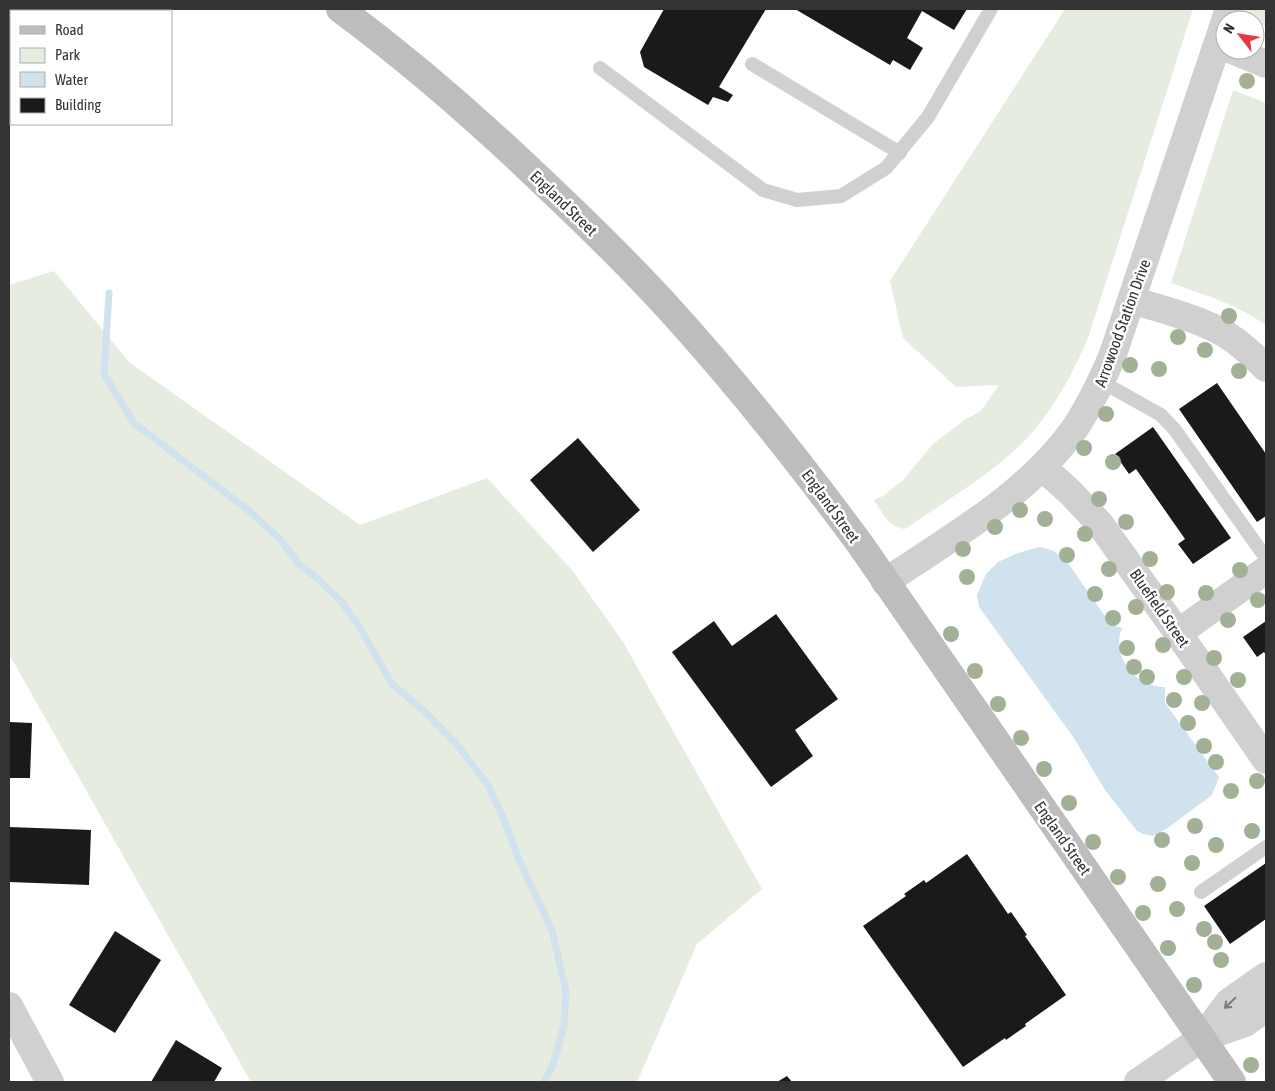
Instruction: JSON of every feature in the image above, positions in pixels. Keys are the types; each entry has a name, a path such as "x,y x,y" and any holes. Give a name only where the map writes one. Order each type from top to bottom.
{"street":[{"name":"England Street","path":"340,9 432,82 499,141 592,228 725,371 812,478 1232,1082"},
{"name":"Arrowood Station Drive","path":"885,582 995,507 1042,467 1074,430 1102,382 1112,357 1219,60"},
{"path":"1132,300 1198,321 1228,336 1253,355 1266,368"},
{"name":"Bluefield Street","path":"1042,467 1071,493 1100,524 1266,760"},
{"path":"1178,633 1266,570"},
{"path":"1202,1038 1229,1002 1266,976"},
{"path":"9,1006 50,1082"},
{"path":"1138,1082 1202,1038 1245,1023 1266,1008"}],"lane":[{"path":"600,68 763,190 797,200 842,196 886,168 900,153 928,117 991,9"},
{"path":"752,64 900,153"},
{"path":"1102,382 1161,415 1175,430 1266,558"},
{"path":"1201,892 1266,847"}],"green space":[{"path":"1065,9 1193,9 1088,338 1063,389 1029,436 1001,462 970,486 905,529 899,528 886,519 874,500 883,496 903,480 933,444 966,419 981,411 999,385 956,387 903,338 890,281"},
{"path":"1266,9 1266,27 1265,10 1240,10"},
{"path":"1233,90 1266,103 1266,325 1232,306 1171,283"},
{"path":"54,271 130,363 360,525 487,478 572,570 623,642 762,889 697,944 637,1082 251,1082 9,654 9,285"}],"water":[{"path":"1040,547 1054,551 1068,563 1111,625 1122,628 1119,639 1120,649 1128,668 1144,682 1154,686 1165,687 1165,703 1219,777 1212,795 1169,827 1153,836 1137,831 1105,790 1074,738 979,607 977,595 986,574 998,562 1018,553"}],"building":[{"path":"664,9 766,9 719,87 733,95 728,102 713,97 708,105 644,67 640,52"},
{"path":"795,9 967,9 954,30 922,11 907,38 923,48 910,70 893,60 890,65"},
{"path":"1217,383 1266,454 1266,516 1257,522 1179,409"},
{"path":"1153,427 1231,538 1193,564 1178,544 1185,539 1136,469 1129,474 1115,454"},
{"path":"578,438 640,510 593,552 530,480"},
{"path":"776,614 838,699 795,730 813,756 771,787 672,652 714,621 732,646"},
{"path":"1266,621 1266,655 1264,652 1257,657 1243,637"},
{"path":"9,722 32,723 30,778 9,778"},
{"path":"9,827 91,830 89,885 9,882"},
{"path":"967,854 1008,914 1011,912 1027,935 1025,936 1066,995 1006,1040 1005,1038 963,1067 863,926 906,896 904,894 924,880 926,883"},
{"path":"1266,863 1266,919 1230,944 1204,906"},
{"path":"115,931 161,960 115,1033 69,1005"},
{"path":"176,1040 222,1068 214,1082 151,1082"},
{"path":"787,1076 792,1082 777,1082"}],"waterway":[{"path":"109,293 104,374 134,423 248,510 279,538 299,564 341,601 360,628 392,684 424,711 458,746 488,785 503,817 519,860 552,930 566,991 564,1025 553,1065 544,1082"}]}
